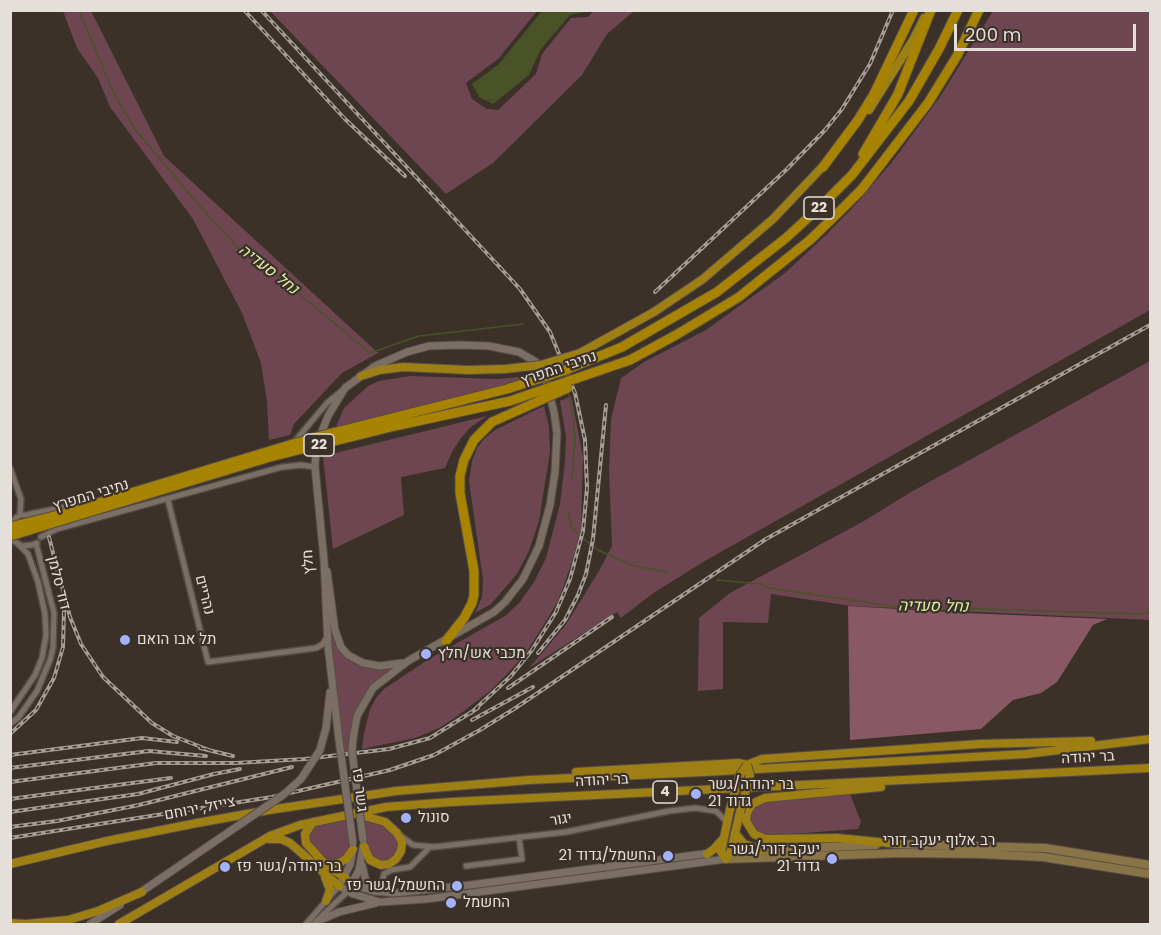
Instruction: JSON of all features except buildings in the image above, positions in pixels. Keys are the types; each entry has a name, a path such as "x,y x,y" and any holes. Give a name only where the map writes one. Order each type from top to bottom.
{"highway":[{"path":"823,167 858,120 914,10"},
{"path":"361,376 380,370 404,367 468,370 541,365 580,353 654,312 703,279 773,219 823,167 861,122 889,80 929,10"},
{"path":"823,204 842,182 886,117 906,77 929,10"},
{"name":"נתיבי המפרץ","path":"10,527 58,515 316,436 507,389 562,371 622,347 717,292 786,238 852,176 909,101 958,10"},
{"name":"נתיבי המפרץ","path":"10,535 270,457 510,401 630,360 685,331 739,297 810,240 862,189 928,103 957,56 981,10"},
{"path":"446,641 464,618 474,595 474,571 460,493 460,476 464,460 474,440 492,422 630,360"},
{"name":"בר יהודה","path":"396,791 529,780 1026,754 1150,739"},
{"path":"707,854 723,837 739,777 747,765 762,759 1030,743 1140,740"},
{"path":"529,780 563,773 639,767 740,763 747,765"},
{"path":"726,854 735,833 750,775 747,765"},
{"name":"בר יהודה","path":"119,924 257,843 288,829 404,805 1150,768"},
{"path":"899,844 837,838 765,839 750,830 746,817 755,802 773,796 822,794 976,778"},
{"name":"צייזל, ירוחם","path":"10,864 107,841 238,816 396,791"},
{"path":"355,814 380,819 398,833 402,842 401,851 396,859 386,865 378,865 370,860 363,843"},
{"path":"313,822 305,834 306,843 322,866 330,894 326,901"},
{"path":"735,833 744,844 762,850"},
{"path":"723,837 726,854"},
{"path":"257,843 275,839 285,840 345,882"},
{"path":"322,866 339,863 346,859 353,846"},
{"path":"10,923 26,924 68,920 98,911 142,891"}],"main road":[{"name":"רב אלוף יעקב דורי","path":"726,854 762,850 899,844 1045,848 1150,865"},
{"name":"רב אלוף יעקב דורי","path":"726,854 979,854 1042,857 1150,874"}],"street":[{"name":"גשר פז","path":"345,388 383,362 429,346 489,346 519,352 541,367 546,378 557,433 550,506 539,546 522,579 502,606 384,678 369,694 357,716 353,740 363,843"},
{"path":"10,527 20,515 122,495 295,441 330,400 345,388"},
{"name":"חלץ","path":"339,740 331,680 324,560 315,467 319,437 328,416 345,388"},
{"path":"18,544 27,547 57,529 282,467 301,465 315,467"},
{"path":"10,468 21,499 20,515"},
{"path":"57,529 73,516 115,504 122,495"},
{"name":"נהריים","path":"168,500 208,662 316,648"},
{"path":"30,514 39,519 41,523 41,537"},
{"name":"דוד סלמן","path":"10,535 28,554 38,582 45,614 46,635 42,658 35,675 10,712"},
{"name":"דוד סלמן","path":"10,724 18,718 37,691 53,648 54,613 36,543"},
{"path":"324,560 335,630 341,647 355,659 372,665 408,662"},
{"path":"316,648 323,644 327,634"},
{"path":"316,648 329,654"},
{"path":"90,924 283,795 301,779 320,750 326,728 331,680"},
{"name":"גשר פז","path":"339,740 353,846"},
{"name":"יגור","path":"398,833 413,845 434,847 566,832 695,808 716,811 727,822"},
{"path":"466,866 522,859 519,837"},
{"path":"363,843 361,863 366,881 380,892"},
{"path":"347,892 345,882 353,846"},
{"path":"394,893 381,883 384,874 391,870 410,867 423,852 434,847"},
{"path":"345,882 380,892 394,893 707,854 726,854"},
{"path":"316,922 339,912 380,902 427,899 726,854"},
{"path":"306,924 361,863"},
{"path":"347,892 380,902"},
{"path":"316,922 347,892"}],"shaded area":[{"path":"63,11 91,11 164,156 378,353 342,373 294,424 290,435 269,440 267,401 261,363 242,313 193,219 110,107 98,78 77,48"},
{"path":"270,11 537,11 498,59 466,83 472,99 487,109 498,110 536,74 542,54 571,18 588,17 593,11 634,11 607,34 582,75 493,163 446,194"},
{"path":"542,11 588,11 570,15 541,49 529,75 493,104 479,97 472,84 498,65"},
{"path":"993,11 1150,11 1150,310 703,562 652,594 621,618 617,612 529,668 565,626 612,546 609,471 611,419 621,378 644,362 706,330 785,273 827,234 892,162 940,97"},
{"path":"1150,361 1150,620 852,606 771,594 768,623 723,622 723,689 698,691 699,618 730,593"},
{"path":"539,375 335,429 344,408 368,386 379,381 410,376 498,379"},
{"path":"571,396 583,457 581,530 558,601 526,653 490,691 456,717 439,728 415,738 362,749 370,709 384,689 429,659 505,616 520,602 534,582 546,558 560,504 566,437 560,401"},
{"path":"544,406 549,427 550,452 539,521 529,551 517,574 491,604 475,613 482,597 483,580 469,481 472,461 477,448 495,430"},
{"path":"487,416 471,427 461,438 445,468 401,477 404,515 333,549 323,456"},
{"path":"848,606 1107,619 1093,625 1057,682 1041,693 1013,700 981,729 850,740"},
{"path":"328,621 332,621 345,655 357,664 371,668 392,667 371,686 359,705 352,724 350,752 344,752"},
{"path":"850,794 861,822 858,829 763,836 750,826 749,813 754,806 772,799"},
{"path":"348,820 350,849 335,861 324,859 310,844 308,834 313,825"},
{"path":"365,820 379,822 395,834 398,845 396,854 385,862 373,858 367,846"}],"waterway":[{"name":"נחל סעדיה","path":"79,10 113,92 134,128 198,204 241,251 261,262 370,353 419,336 524,324"},
{"name":"נחל סעדיה","path":"568,392 575,439 572,480"},
{"name":"נחל סעדיה","path":"568,513 572,527 598,550 634,566 668,572"},
{"name":"נחל סעדיה","path":"717,580 761,584 769,588 891,606 1141,614 1150,612"}],"railway":[{"path":"244,10 345,119 405,176"},
{"path":"261,10 520,289 550,332 575,393 585,440 587,488 583,531 570,579 556,612 532,650 511,676 471,713"},
{"path":"655,292 787,169 825,130 842,109 870,64 893,10"},
{"path":"10,838 272,797 390,770 434,755 514,709 766,539 1150,325"},
{"path":"538,653 565,620 586,574 593,539 606,405"},
{"path":"49,537 59,577"},
{"path":"58,571 70,617 81,644 103,677 152,723 173,736 209,750"},
{"path":"10,734 36,710 54,678 63,647 64,610"},
{"path":"508,688 612,617"},
{"path":"472,720 533,687"},
{"path":"10,782 156,763 236,763 305,759 389,749 430,738 478,708"},
{"path":"10,755 142,738 177,742"},
{"path":"200,748 233,756"},
{"path":"10,768 149,751 206,756"},
{"path":"10,827 57,821 139,805 292,767"},
{"path":"10,812 138,794 240,769"},
{"path":"10,799 171,778"}],"place":[{"name":"תל אבו הואם","path":"125,640"},
{"name":"מכבי אש/חלץ","path":"426,654"},
{"name":"בר יהודה/גשר גדוד 21","path":"696,794"},
{"name":"סונול","path":"406,818"},
{"name":"החשמל/גדוד 21","path":"668,856"},
{"name":"יעקב דורי/גשר גדוד 21","path":"832,859"},
{"name":"בר יהודה/גשר פז","path":"225,867"},
{"name":"החשמל/גשר פז","path":"457,886"},
{"name":"החשמל","path":"451,903"}]}
